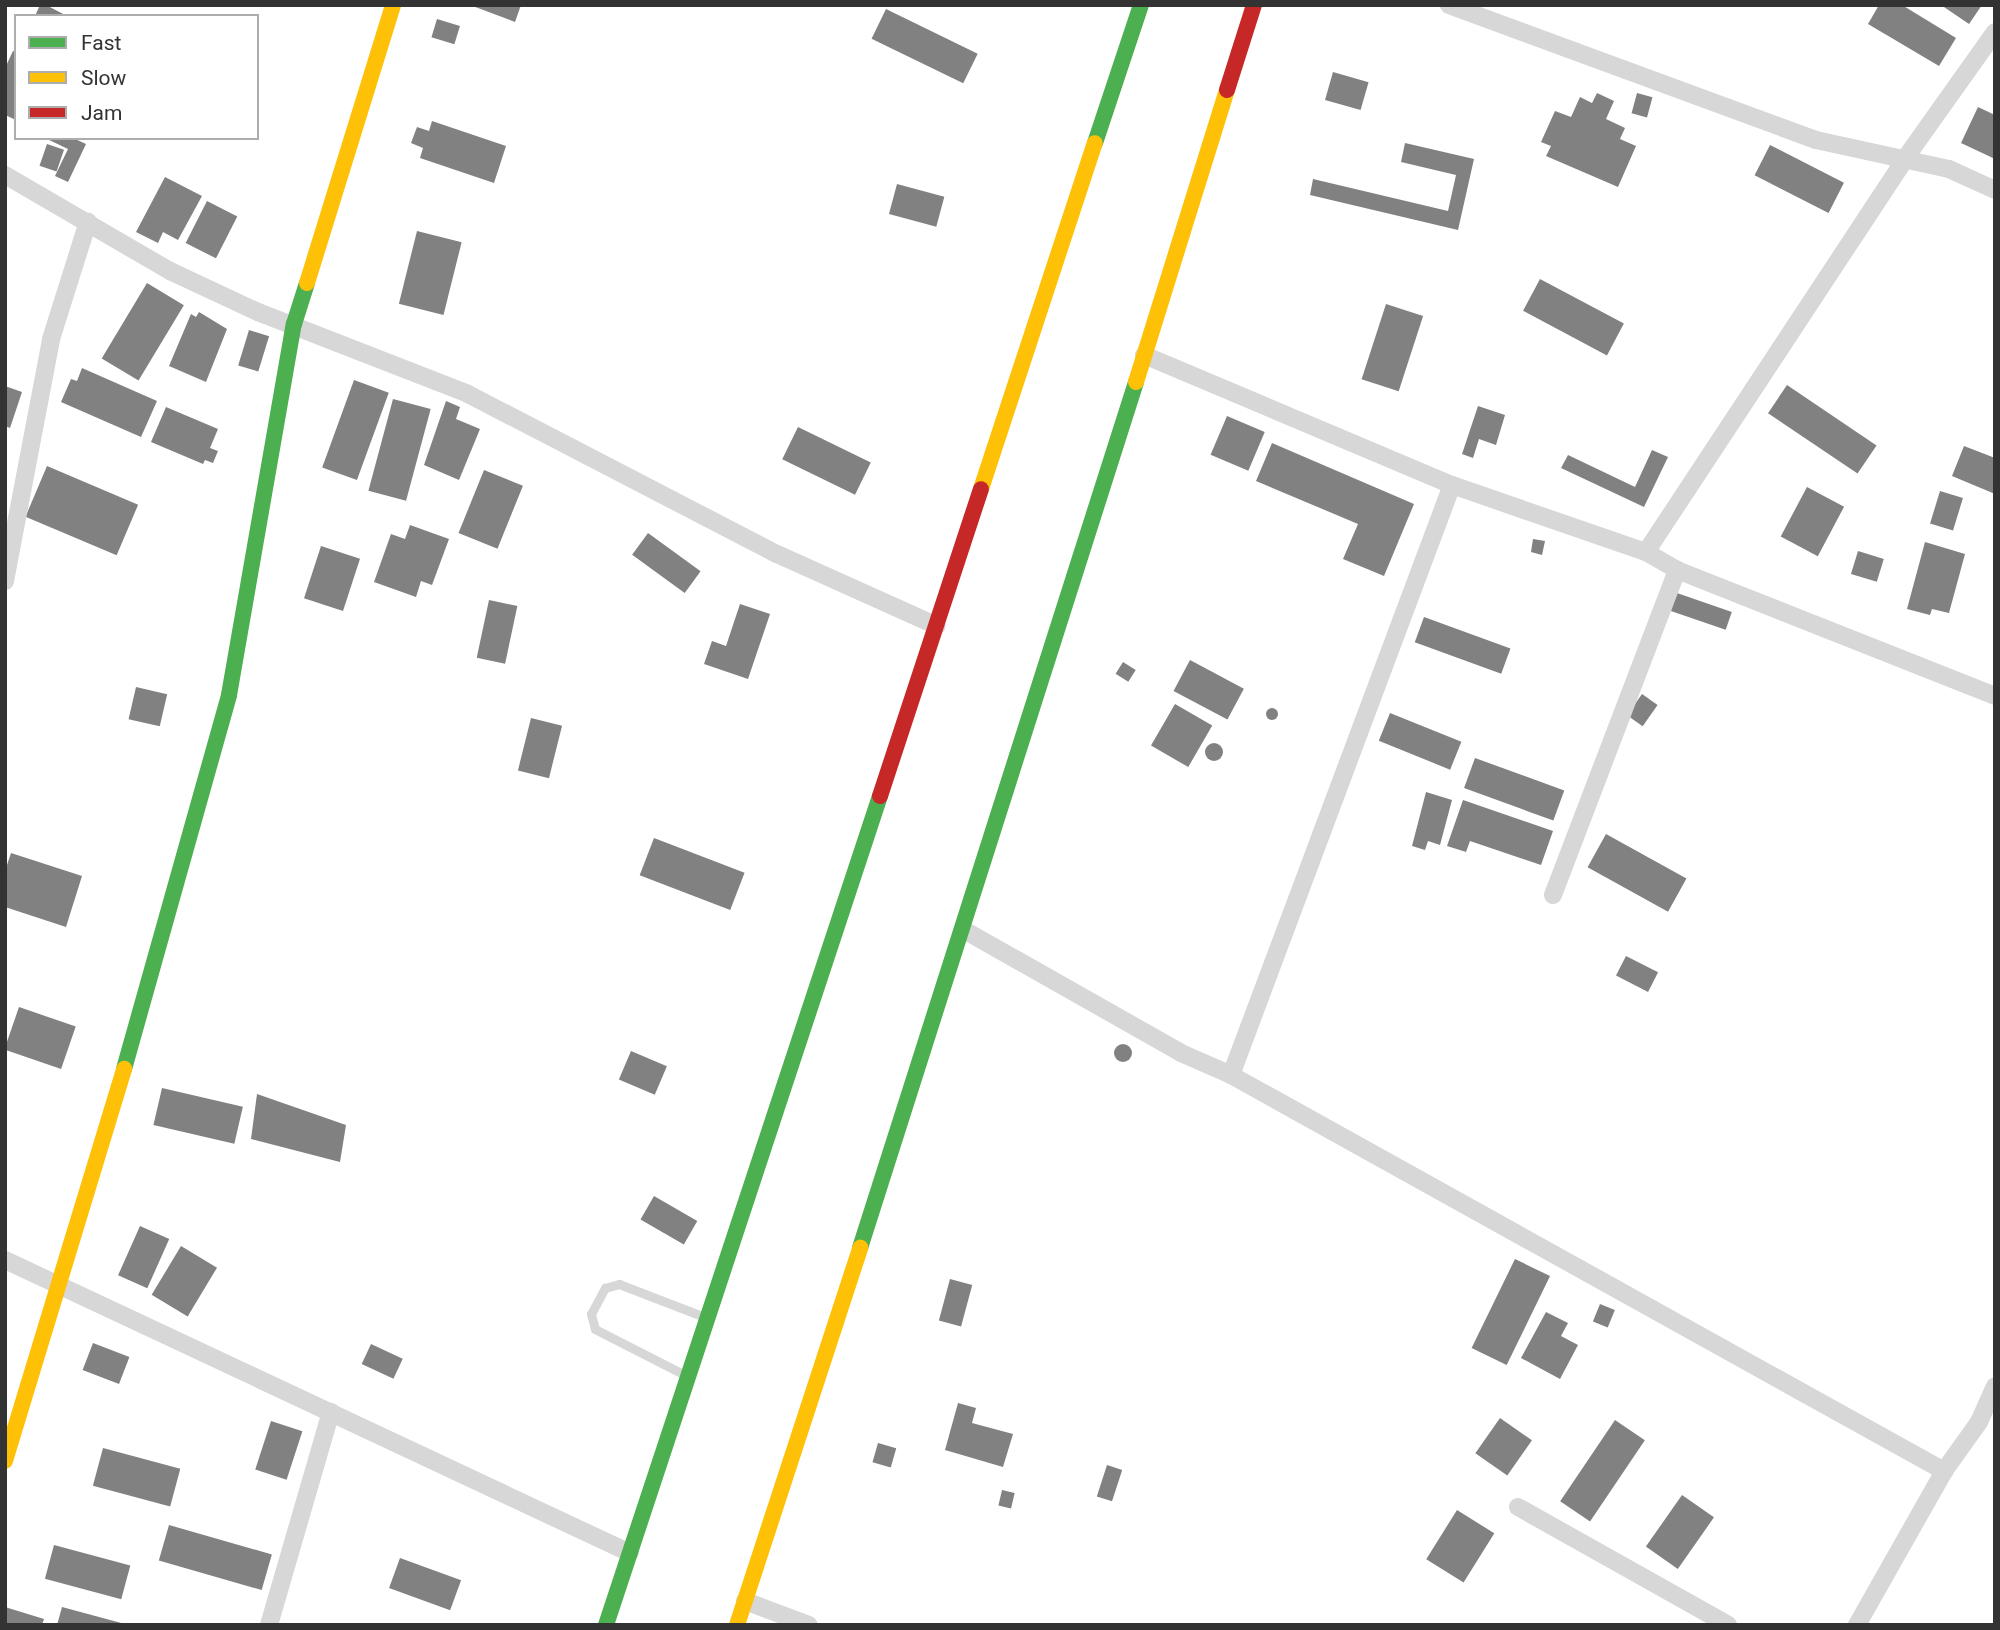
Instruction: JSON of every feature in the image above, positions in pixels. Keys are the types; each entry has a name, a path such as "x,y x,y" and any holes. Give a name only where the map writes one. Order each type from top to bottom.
{"main road":[{"path":"5,1461 150,982 229,695 294,324 393,5"},
{"path":"606,1625 1141,5"},
{"path":"737,1625 964,930 1254,5"}],"street":[{"path":"1449,5 1816,140 1949,169 1995,190"},
{"path":"1646,552 1904,160 1995,32"},
{"path":"5,175 170,271 468,394 777,554 937,626"},
{"path":"5,582 51,339 88,222"},
{"path":"1144,355 1452,485 1646,552 1677,570 1995,696"},
{"path":"1231,1075 1452,485"},
{"path":"1553,895 1677,570"},
{"path":"964,930 1181,1053 1231,1075 1944,1471"},
{"path":"5,1260 629,1553"},
{"path":"1857,1625 1944,1471 1979,1422 1995,1386"},
{"path":"270,1625 331,1412"},
{"path":"1518,1507 1728,1625"},
{"path":"745,1601 808,1625"}],"lane":[{"path":"688,1377 595,1329 591,1314 605,1288 619,1284 707,1318"}],"building":[{"path":"40,5 46,5 63,14 36,14"},
{"path":"470,5 521,5 515,22"},
{"path":"1879,5 1902,5 1956,38 1939,66 1868,24"},
{"path":"1941,5 1982,5 1969,24"},
{"path":"886,9 978,54 963,83 872,39"},
{"path":"437,19 460,26 454,44 431,37"},
{"path":"14,51 14,119 5,115 5,68"},
{"path":"1333,72 1369,82 1361,110 1325,100"},
{"path":"1597,93 1614,101 1606,119 1625,128 1620,139 1636,146 1618,187 1546,156 1551,146 1541,142 1555,111 1571,117 1580,97 1592,103"},
{"path":"1637,93 1652,97 1647,117 1632,113"},
{"path":"1978,107 1995,115 1995,159 1961,143"},
{"path":"432,121 506,146 494,183 420,158 423,148 411,143 417,127 429,131"},
{"path":"49,140 77,140 86,144 68,182 55,176 68,149"},
{"path":"1405,143 1474,159 1458,230 1310,195 1313,179 1448,211 1456,175 1401,162"},
{"path":"47,144 64,150 57,172 40,166"},
{"path":"1770,145 1844,183 1829,213 1755,175"},
{"path":"165,177 202,196 178,240 163,232 158,243 136,232"},
{"path":"897,184 944,197 936,227 889,214"},
{"path":"207,201 237,216 216,258 186,243"},
{"path":"417,231 462,242 443,315 399,304"},
{"path":"1540,279 1624,324 1607,355 1523,311"},
{"path":"147,283 184,305 139,381 102,358"},
{"path":"1386,304 1423,316 1399,391 1362,379"},
{"path":"199,312 227,329 206,382 169,366 191,314 196,317"},
{"path":"249,330 269,336 258,372 238,365"},
{"path":"82,368 157,401 141,437 61,402 71,379 77,381"},
{"path":"354,380 389,393 357,480 322,467"},
{"path":"1787,385 1877,445 1858,474 1768,413"},
{"path":"5,386 22,392 10,428 5,426"},
{"path":"393,399 431,409 406,501 368,491"},
{"path":"446,401 460,407 456,419 480,429 459,480 424,465"},
{"path":"1478,406 1505,415 1496,445 1479,439 1473,458 1462,454"},
{"path":"166,407 218,429 210,448 218,451 213,463 205,460 203,464 151,442"},
{"path":"1227,416 1265,432 1248,471 1211,455"},
{"path":"798,427 871,463 855,495 782,459"},
{"path":"1272,443 1414,504 1384,576 1343,559 1358,524 1256,481"},
{"path":"1964,446 1995,458 1995,494 1952,476"},
{"path":"1652,450 1668,457 1644,507 1561,468 1568,455 1635,487"},
{"path":"47,466 138,505 117,555 26,517"},
{"path":"484,470 523,486 497,549 459,533"},
{"path":"1807,487 1844,507 1818,556 1781,536"},
{"path":"1940,491 1963,498 1953,531 1930,524"},
{"path":"410,525 449,539 432,585 421,581 416,597 374,582 391,534 405,539"},
{"path":"648,533 701,571 685,593 632,555"},
{"path":"1533,539 1545,541 1542,555 1531,552"},
{"path":"1925,542 1965,554 1949,613 1932,609 1930,615 1907,609"},
{"path":"321,546 360,559 343,611 304,598"},
{"path":"1858,551 1884,559 1877,582 1851,574"},
{"path":"1677,593 1732,612 1726,630 1671,611"},
{"path":"489,600 517,606 505,664 477,658"},
{"path":"740,604 770,614 748,679 704,664 712,641 726,646"},
{"path":"1424,617 1510,648 1501,674 1415,642"},
{"path":"1190,660 1244,689 1227,720 1174,691"},
{"path":"1123,662 1136,670 1128,682 1116,674"},
{"path":"136,687 167,694 160,726 129,719"},
{"path":"1642,694 1658,705 1643,726 1627,715"},
{"path":"1175,704 1212,725 1188,767 1151,746"},
{"path":"1267,709 1277,709 1277,719 1267,719"},
{"path":"1390,713 1461,742 1450,770 1379,741"},
{"path":"531,718 562,726 549,778 518,770"},
{"path":"1210,743 1218,743 1223,752 1221,759 1210,761 1205,756 1205,748"},
{"path":"1475,758 1564,790 1553,821 1464,788"},
{"path":"1426,792 1452,800 1440,845 1428,841 1425,850 1412,846"},
{"path":"1463,800 1553,831 1541,865 1470,841 1466,852 1447,846"},
{"path":"1606,834 1686,879 1668,912 1588,867"},
{"path":"654,838 745,873 730,910 640,875"},
{"path":"11,853 82,876 66,927 5,907 5,871"},
{"path":"1626,956 1658,972 1648,992 1616,976"},
{"path":"19,1007 76,1027 61,1069 5,1050"},
{"path":"1123,1044 1129,1047 1132,1053 1129,1059 1123,1062 1117,1059 1114,1053 1117,1047"},
{"path":"631,1051 667,1066 655,1095 619,1080"},
{"path":"162,1088 243,1107 234,1144 153,1125"},
{"path":"257,1094 346,1125 340,1162 251,1139"},
{"path":"654,1196 697,1221 684,1244 640,1219"},
{"path":"140,1226 169,1239 147,1288 118,1275"},
{"path":"181,1246 217,1268 188,1316 152,1295"},
{"path":"1515,1259 1550,1276 1507,1365 1472,1348"},
{"path":"950,1279 972,1285 961,1326 939,1321"},
{"path":"1600,1304 1615,1310 1608,1328 1593,1322"},
{"path":"1546,1312 1568,1323 1561,1336 1578,1345 1560,1379 1521,1358"},
{"path":"93,1343 129,1357 119,1384 83,1370"},
{"path":"371,1344 403,1359 393,1379 362,1364"},
{"path":"958,1403 976,1408 972,1423 1013,1434 1003,1467 945,1450"},
{"path":"1500,1418 1532,1440 1507,1476 1475,1453"},
{"path":"1615,1420 1645,1440 1590,1521 1560,1501"},
{"path":"271,1421 302,1431 287,1480 255,1470"},
{"path":"878,1443 896,1448 891,1467 872,1462"},
{"path":"103,1448 180,1469 170,1506 93,1486"},
{"path":"1107,1465 1122,1470 1112,1501 1097,1496"},
{"path":"1002,1490 1015,1493 1011,1509 998,1506"},
{"path":"1682,1495 1714,1517 1678,1569 1646,1547"},
{"path":"1457,1510 1494,1533 1464,1583 1426,1559"},
{"path":"169,1525 272,1554 262,1590 159,1561"},
{"path":"54,1545 130,1565 121,1599 45,1579"},
{"path":"400,1558 461,1580 450,1610 389,1588"},
{"path":"5,1607 44,1619 42,1625 5,1625"},
{"path":"62,1607 125,1624 125,1625 57,1625"}],"traffic: fast":[{"path":"1095,143 1141,5"},
{"path":"124,1069 229,695 294,324 307,283"},
{"path":"860,1248 1136,382"},
{"path":"606,1625 880,796"}],"traffic: slow":[{"path":"307,283 393,5"},
{"path":"1136,382 1227,90"},
{"path":"981,489 1095,143"},
{"path":"5,1461 124,1069"},
{"path":"737,1625 860,1248"}],"traffic: jam":[{"path":"1227,90 1254,5"},
{"path":"880,796 981,489"}]}
